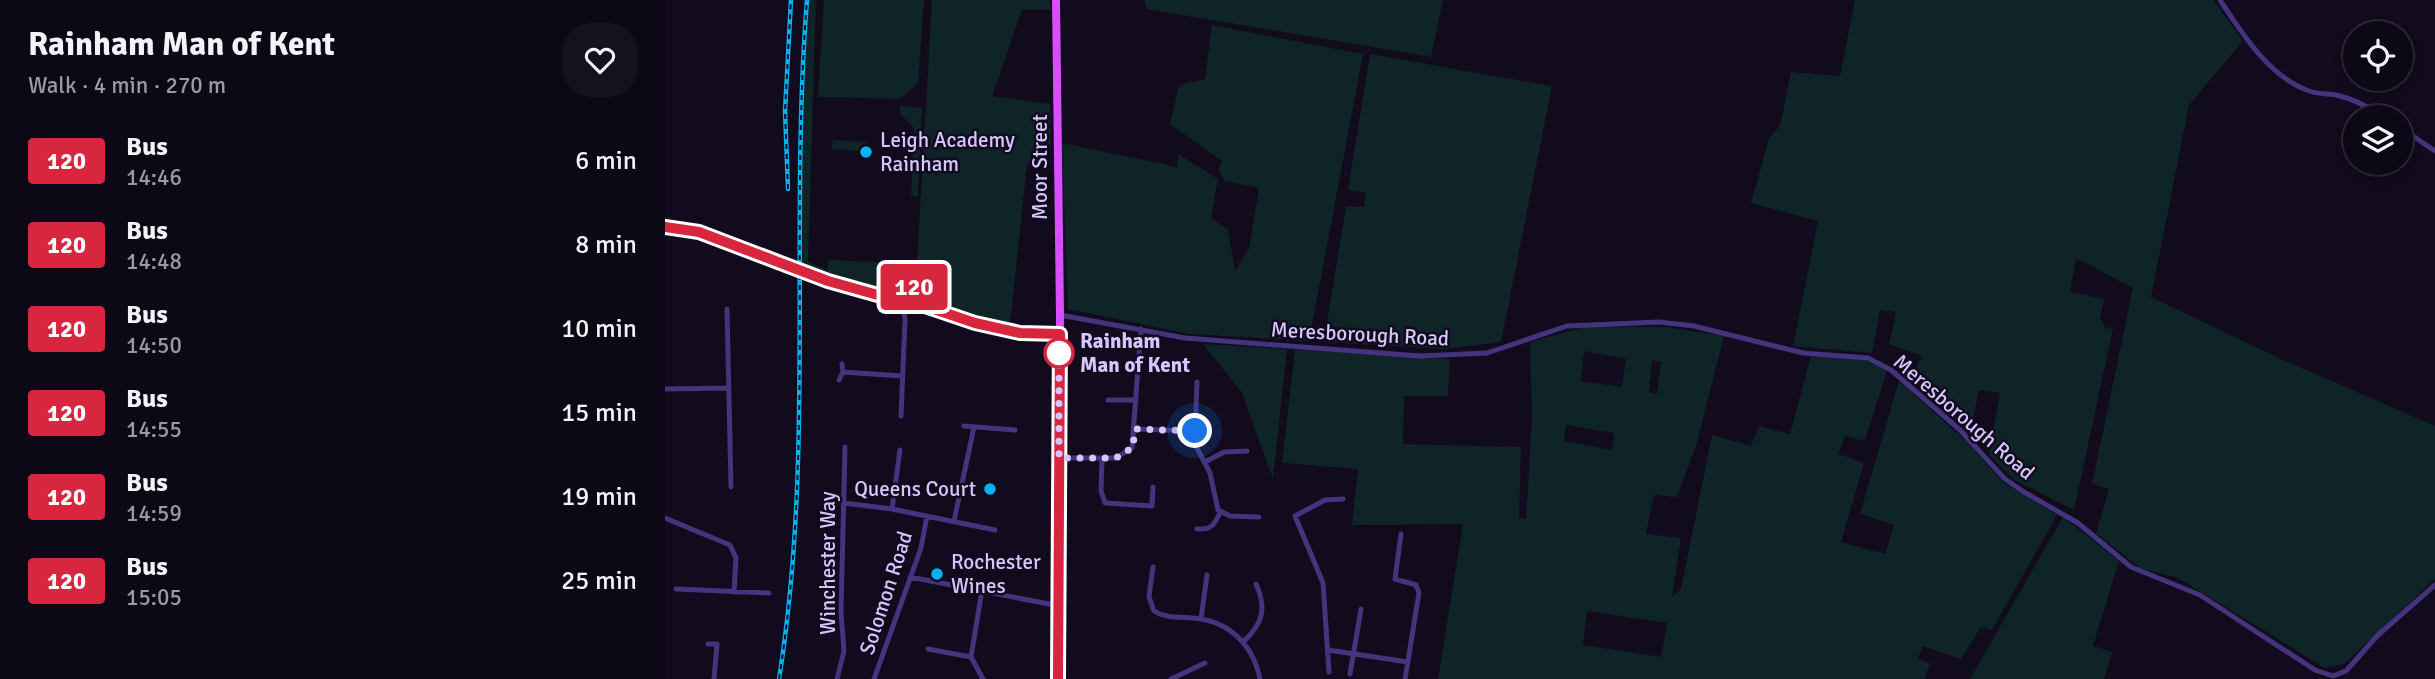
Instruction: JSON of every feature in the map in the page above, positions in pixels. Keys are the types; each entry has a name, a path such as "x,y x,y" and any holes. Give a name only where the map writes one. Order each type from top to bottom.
{"main road":[{"name":"Moor Street","path":"1056,0 1060,315 1058,679"}],"street":[{"path":"2220,0 2252,48 2284,75 2308,91 2340,96 2364,105"},
{"path":"2413,136 2435,151"},
{"path":"665,228 699,232 865,293 884,296 901,303 934,307 975,323 1020,333 1060,334"},
{"path":"884,296 898,292 908,285 934,307"},
{"path":"905,320 915,304 917,291"},
{"path":"898,292 905,320 901,416"},
{"path":"727,309 731,487"},
{"name":"Meresborough Road","path":"1060,315 1185,338 1450,356 1487,353 1567,326 1659,322 1694,326 1803,353 1855,356 1891,370 1960,430 2005,479 2078,523 2131,567 2200,595 2315,670 2333,676 2346,671 2377,636 2435,585"},
{"path":"1059,458 1116,458 1129,452 1134,444 1136,429 1141,329"},
{"path":"839,380 843,372 842,364"},
{"path":"843,372 902,376"},
{"path":"1197,382 1196,446 1205,462 1220,513 1214,526 1207,530 1197,529"},
{"path":"665,389 729,388"},
{"path":"1108,400 1136,400"},
{"path":"964,426 1015,430"},
{"path":"954,521 974,427"},
{"path":"1136,429 1195,431"},
{"name":"Winchester Way","path":"837,679 844,650 841,612 845,447"},
{"path":"892,509 900,450"},
{"path":"1205,462 1230,450 1247,451"},
{"path":"1102,459 1101,491 1105,503 1152,506 1153,487"},
{"path":"1329,672 1324,583 1295,516 1325,500 1343,499"},
{"path":"844,503 892,509 995,530"},
{"path":"1220,513 1259,517"},
{"name":"Solomon Road","path":"874,679 911,577 927,516"},
{"path":"665,518 730,545 736,558 734,592"},
{"path":"1401,534 1395,579 1416,585 1419,590 1405,679"},
{"path":"1153,567 1149,597 1154,611 1162,615 1201,618 1225,627 1244,642 1254,659 1260,679"},
{"path":"1201,618 1206,575"},
{"path":"911,577 1060,606"},
{"path":"1244,642 1263,616 1263,603 1256,584"},
{"path":"676,589 769,593"},
{"path":"982,590 971,657 983,679"},
{"path":"1350,674 1361,609"},
{"path":"708,644 717,644 713,679"},
{"path":"929,649 971,657"},
{"path":"1328,650 1408,662"},
{"path":"1171,679 1205,663"}],"green space":[{"path":"809,0 816,0 808,262 827,270 828,260 902,263 901,276 890,289 860,289 800,268 802,102"},
{"path":"824,0 924,0 918,83 900,99 818,97"},
{"path":"932,0 1050,0 1051,10 1022,10 992,96 1050,104 1051,148 1027,164 1010,324 945,306 934,299 916,279"},
{"path":"1144,0 1443,0 1431,57 1147,9"},
{"path":"1855,0 2213,0 2243,41 2189,105 2151,297 2279,358 2435,426 2435,579 2344,664 2325,668 2178,578 2140,568 2096,533 2109,489 2092,484 2133,288 2076,258 2070,292 2104,299 2100,319 2106,328 2113,329 2074,510 2016,481 1989,455 2000,393 1979,390 1970,433 1911,378 1922,356 1889,344 1896,312 1880,310 1872,353 1793,346 1818,221 1751,203 1769,138 1780,126 1791,72 1840,76"},
{"path":"1212,25 1363,54 1309,341 1189,334 1068,309 1062,143 1177,167 1178,154 1218,179 1211,218 1228,230 1235,271 1249,248 1259,188 1224,181 1219,169 1222,161 1170,124 1179,85 1205,79"},
{"path":"1370,54 1552,86 1501,342 1445,349 1324,342 1346,206 1364,207 1366,193 1348,190"},
{"path":"900,106 922,108 918,197 911,196 914,129 900,113"},
{"path":"833,140 866,142 866,151 831,149"},
{"path":"1588,326 1666,327 1724,336 1697,443 1677,497 1654,495 1646,534 1681,538 1672,597 1681,589 1712,435 1751,446 1759,426 1790,434 1811,356 1865,360 1887,370 1865,441 1845,436 1838,454 1864,463 1841,542 1885,554 1894,525 1860,514 1899,381 1967,442 2003,482 2057,515 1992,630 1981,627 1961,659 1923,646 1918,658 1930,663 1925,678 1928,679 1438,679 1463,524 1352,525 1358,469 1282,463 1295,349 1450,359 1448,396 1404,396 1403,444 1521,447 1519,518 1526,519 1532,419 1530,342","holes":["1584,351 1626,359 1622,387 1581,381","1652,360 1661,362 1657,394 1649,392","1566,425 1614,433 1612,450 1564,441","1587,611 1667,623 1661,657 1583,645"]},
{"path":"1203,344 1287,349 1273,479 1242,393"},
{"path":"2063,517 2119,561 2093,646 2112,652 2104,679 1970,679"}],"railway":[{"path":"788,189 785,111 791,0"},
{"path":"779,679 790,594 796,510 800,170 807,0"}],"bus line":[{"name":"120","path":"665,227 699,232 828,281 889,299 899,301 899,289 911,285 918,293 916,303 975,323 1020,333 1060,334 1058,679"}],"place":[{"name":"Leigh Academy Rainham","path":"866,152"},
{"name":"Rainham Man of Kent","path":"1059,353"},
{"name":"Queens Court","path":"990,489"},
{"name":"Rochester Wines","path":"937,574"}],"route":[{"path":"1059,353 1059,458 1120,457 1132,448 1136,429 1195,431"}]}
